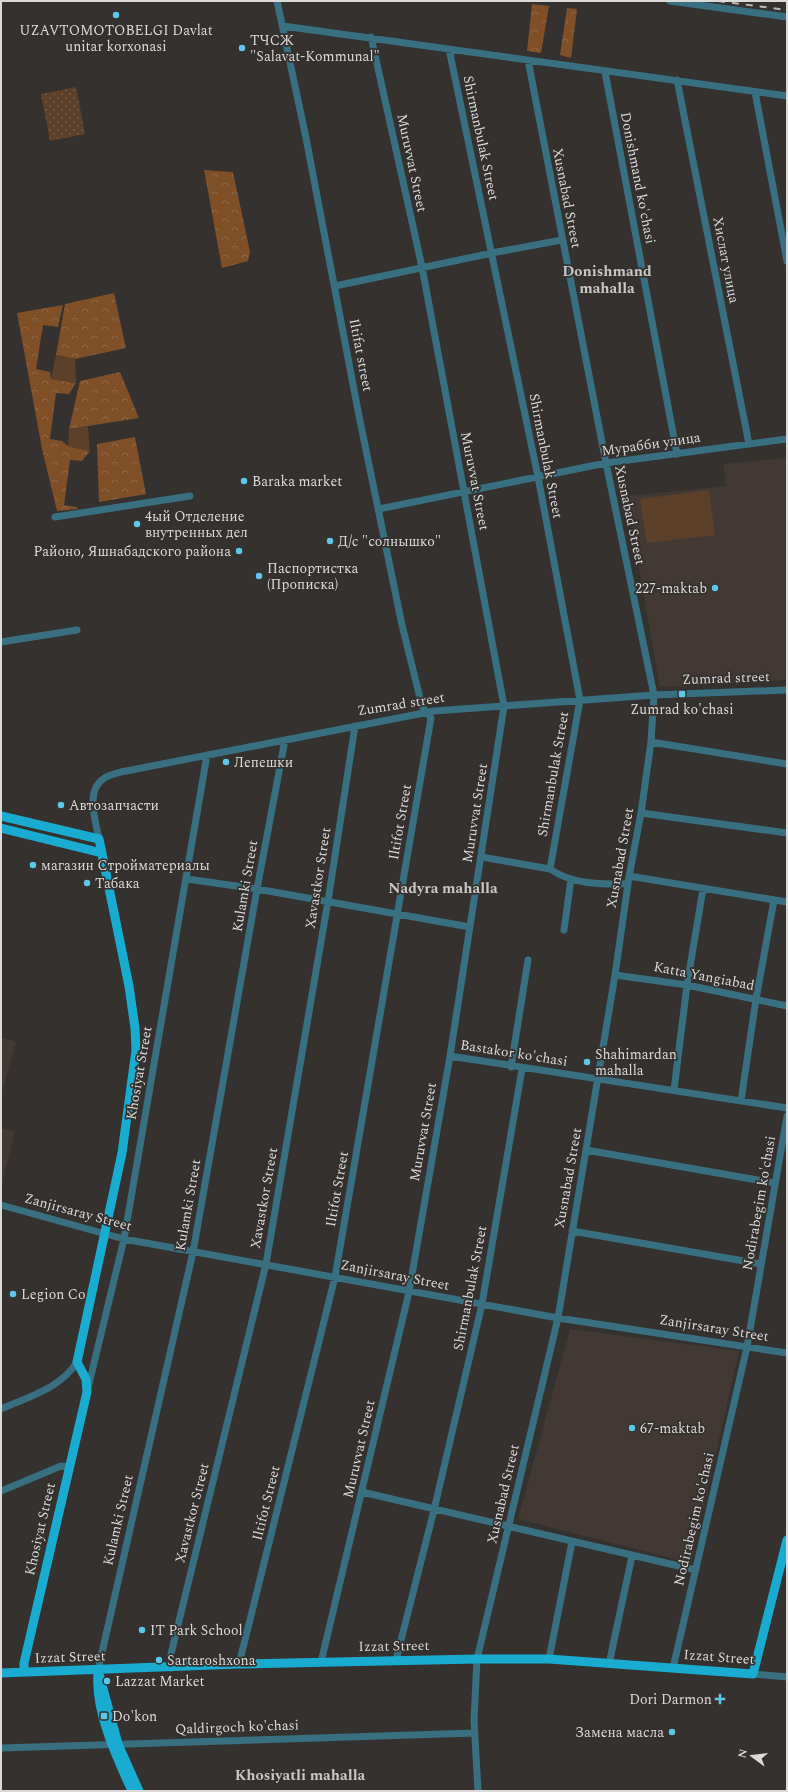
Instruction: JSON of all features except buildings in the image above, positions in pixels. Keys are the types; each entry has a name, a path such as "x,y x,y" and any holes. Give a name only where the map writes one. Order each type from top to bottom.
{"main road":[{"path":"1,816 99,839"},
{"path":"1,828 102,853"},
{"name":"Zumrad street","path":"99,839 102,853"},
{"name":"Khosiyat Street","path":"24,1672 24,1663 87,1392 86,1379 77,1362 122,1153 134,1072 136,1040 129,986 102,853"},
{"path":"753,1674 787,1540"},
{"name":"Izzat Street","path":"1,1673 171,1668 239,1664 396,1660 550,1659 753,1674"},
{"path":"98,1670 96,1689 114,1744 132,1791"},
{"path":"114,1744 139,1791"}],"street":[{"name":"Iltifаt street","path":"277,1 402,625 422,706 426,712"},
{"path":"670,1 787,17"},
{"path":"283,26 371,37 605,72 677,80 787,96"},
{"name":"Muruvvat Street","path":"323,1662 322,1658 409,1292 450,1056 482,857 504,706 422,268 371,37"},
{"name":"Shirmаnbulak Street","path":"449,49 538,477 580,700 550,869"},
{"name":"Xusnabad Street","path":"478,1791 475,1733 477,1659 558,1318 615,975 628,880 641,813 651,742 654,695 606,463 528,60"},
{"name":"Donishmand ko'chasi","path":"605,72 677,454"},
{"name":"Хислат улица","path":"677,80 749,444"},
{"path":"755,92 787,261"},
{"path":"335,286 562,240"},
{"name":"Мурабби улица","path":"379,509 606,463 787,439"},
{"path":"55,517 190,496"},
{"path":"1,642 76,630"},
{"name":"Zumrad street","path":"99,839 93,799 96,788 103,779 121,772 426,712 654,695 787,690"},
{"name":"Iltifot Street","path":"239,1664 336,1277 431,718 426,712"},
{"name":"Xavastkor Street","path":"171,1668 170,1658 266,1264 328,902 355,726"},
{"name":"Kulamki Street","path":"98,1670 193,1252 257,889 285,740"},
{"path":"651,742 787,764"},
{"name":"Khosiyat Street","path":"87,1392 124,1239 187,879 207,755"},
{"path":"641,813 787,833"},
{"path":"482,857 550,869 559,875 594,884 628,880 703,889 787,902"},
{"path":"187,879 257,889 470,927"},
{"path":"564,930 571,879"},
{"path":"674,1090 687,985 703,889"},
{"path":"741,1101 756,999 774,900"},
{"path":"511,1066 528,960"},
{"name":"Katta Yangiabad","path":"615,975 687,985 787,1006"},
{"name":"Bastakor ko'chasi","path":"450,1056 522,1069 674,1090 787,1108"},
{"name":"Shirmanbulak Street","path":"396,1660 434,1510 482,1304 522,1069"},
{"name":"Nodirabegim ko'chasi","path":"673,1668 747,1347 787,1116"},
{"path":"586,1150 775,1183"},
{"name":"Zanjirsaray Street","path":"1,1205 105,1235 193,1252 558,1318 787,1353"},
{"path":"572,1231 761,1264"},
{"path":"1,1409 62,1380 72,1371 77,1362"},
{"path":"1,1491 61,1466 69,1467"},
{"path":"362,1492 696,1570"},
{"path":"550,1659 572,1542"},
{"path":"608,1664 632,1556"},
{"name":"Izzat Street","path":"753,1674 787,1677"},
{"name":"Qaldirgoch ko'chasi","path":"1,1748 475,1733"}],"shaded area":[{"path":"76,87 85,134 50,141 41,94"},
{"path":"56,355 75,359 76,383 51,379"},
{"path":"88,426 90,451 68,446 69,429"},
{"name":"227-maktab","path":"787,458 787,680 660,687 626,496 726,486 723,464"},
{"path":"709,490 715,535 647,543 640,499"},
{"path":"1,1037 16,1042 1,1096"},
{"path":"1,1128 15,1131 1,1188"},
{"name":"67-maktab","path":"570,1329 739,1351 691,1563 518,1519"}],"green space":[{"path":"532,4 549,6 541,53 527,51"},
{"path":"567,8 577,9 571,58 560,55"},
{"path":"204,170 233,172 250,252 248,261 222,268"},
{"path":"114,293 126,348 75,359 56,355 65,304"},
{"path":"63,305 58,327 43,325 36,369 50,372 51,379 76,383 69,394 56,393 50,439 62,441 68,446 90,451 82,461 70,460 64,505 77,507 78,509 57,511 42,449 17,313"},
{"path":"120,372 139,418 69,429 80,381"},
{"path":"135,437 146,494 99,502 97,444"}],"railway":[{"path":"718,1 787,10"}],"place":[{"name":"UZAVTOMOTOBELGI Davlat unitar korxonasi","path":"116,15"},
{"name":"ТЧСЖ \"Salavat-Kommunal\"","path":"242,48"},
{"name":"Baraka market","path":"244,481"},
{"name":"4ый Отделение внутренных дел","path":"137,524"},
{"name":"Д/с \"солнышко\"","path":"330,541"},
{"name":"Районо, Яшнабадского района","path":"239,551"},
{"name":"Паспортистка (Прописка)","path":"259,576"},
{"name":"227-maktab","path":"715,588"},
{"name":"Zumrad ko'chasi","path":"682,694"},
{"name":"Лепешки","path":"226,762"},
{"name":"Автозапчасти","path":"61,805"},
{"name":"магазин Стройматериалы","path":"33,865"},
{"name":"Табака","path":"87,883"},
{"name":"Shahimardan mahalla","path":"587,1062"},
{"name":"Legion Co","path":"13,1294"},
{"name":"67-maktab","path":"632,1428"},
{"name":"IT Park School","path":"142,1630"},
{"name":"Sartaroshxona","path":"159,1660"},
{"name":"Lazzat Market","path":"107,1681"},
{"name":"Dori Darmon","path":"720,1699"},
{"name":"Do'kon","path":"104,1716"},
{"name":"Замена масла","path":"672,1732"}],"district":[{"name":"Donishmand mahalla","path":"607,280"},
{"name":"Nadyra mahalla","path":"443,888"},
{"name":"Khosiyatli mahalla","path":"300,1775"}]}
